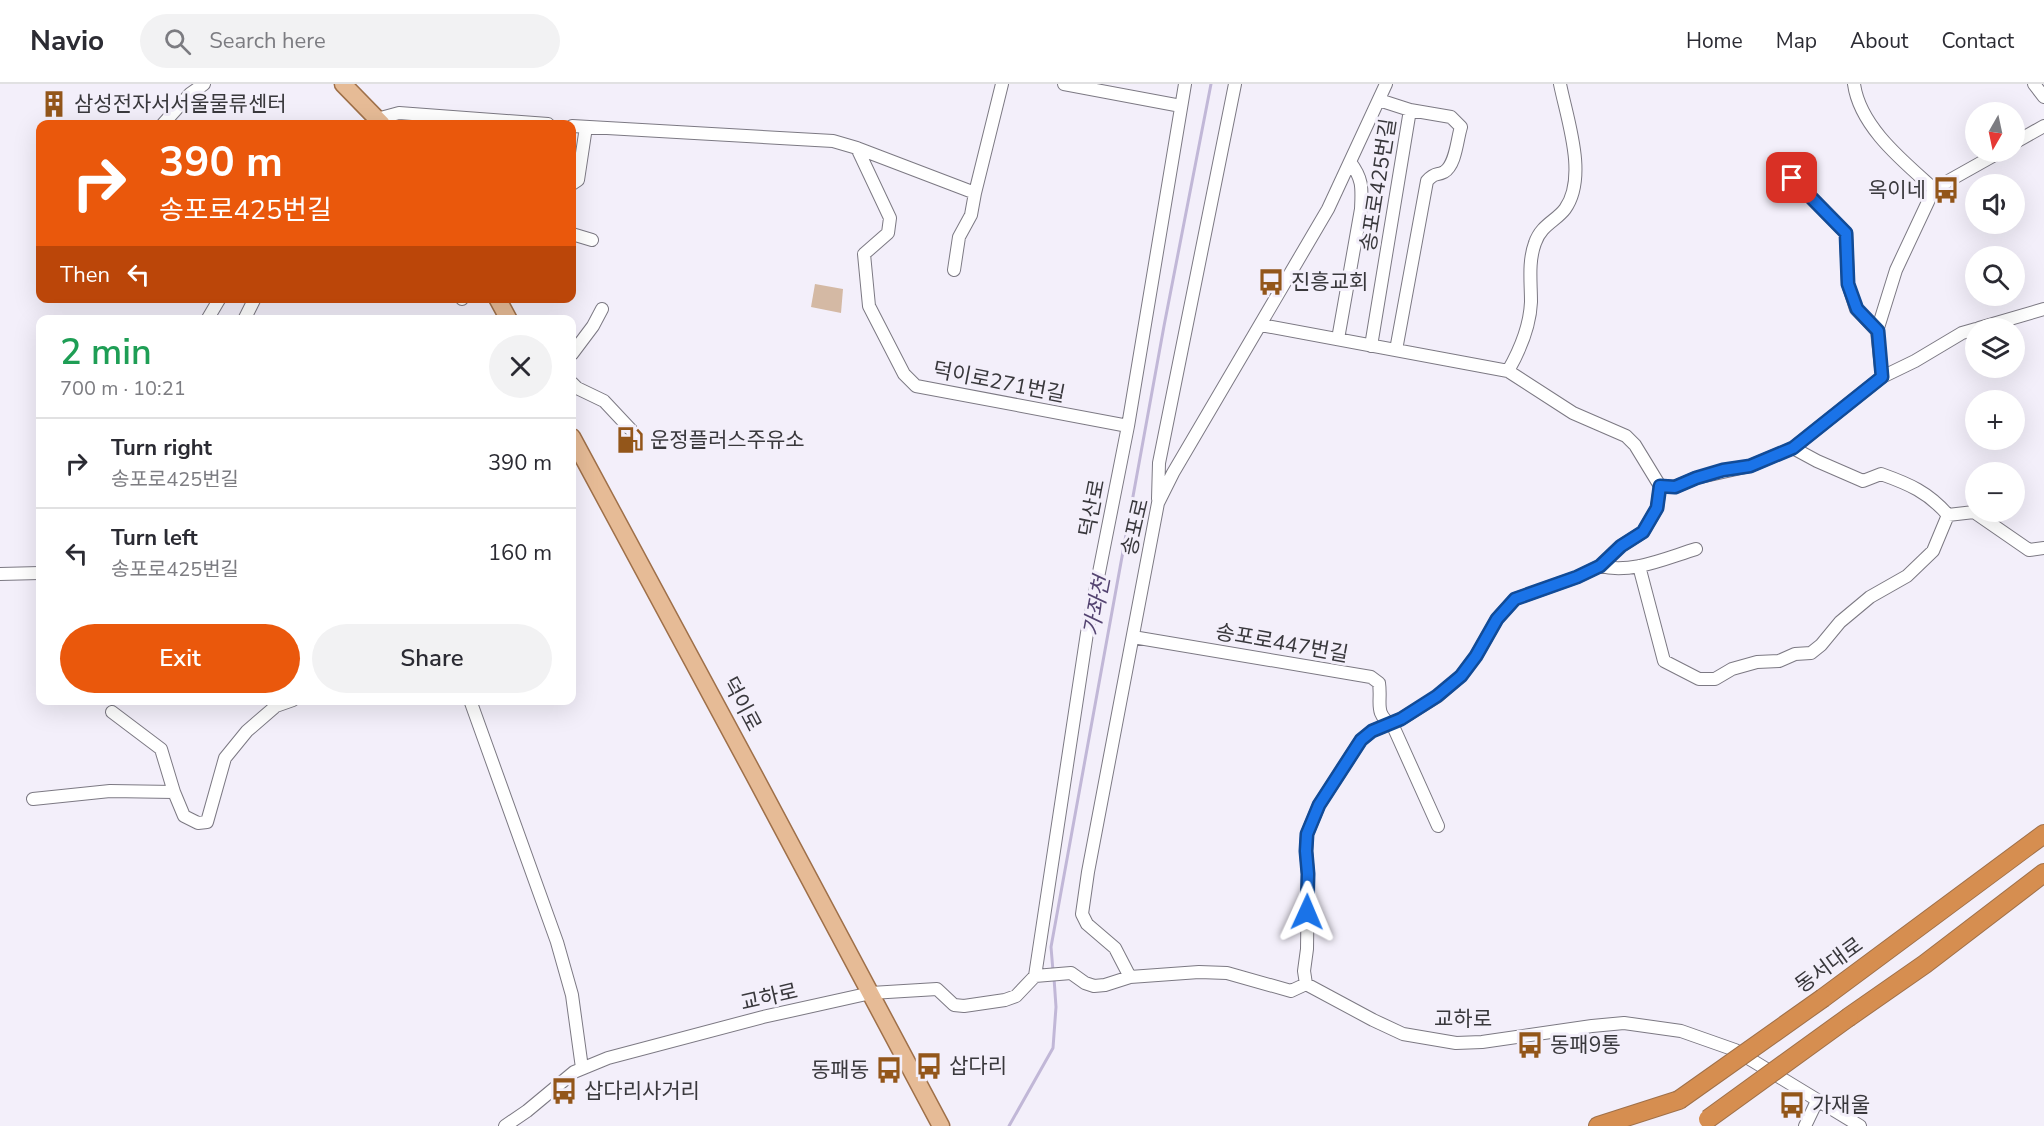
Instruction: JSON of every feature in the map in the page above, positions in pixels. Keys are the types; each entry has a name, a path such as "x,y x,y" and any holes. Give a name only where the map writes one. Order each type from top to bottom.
{"highway":[{"name":"동서대로","path":"1636,1126 1679,1100 1823,998 2044,834"},
{"path":"1702,1122 1925,964 2044,873"},
{"path":"1598,1126 1679,1100"}],"main road":[{"path":"344,84 377,120"},
{"name":"덕이로","path":"576,444 941,1126"}],"street":[{"path":"167,120 190,94 204,84"},
{"path":"954,270 959,237 971,215 1002,84"},
{"path":"1064,84 1181,106"},
{"name":"덕산로","path":"1035,976 1087,633 1128,426 1185,84"},
{"path":"1158,503 1159,463 1235,84"},
{"name":"송포로","path":"1130,977 1114,948 1086,924 1082,914 1158,503 1328,209 1386,84"},
{"path":"1508,371 1522,345 1531,305 1530,266 1535,242 1546,224 1564,210 1574,191 1574,149 1560,84"},
{"path":"1854,84 1862,111 1881,137 1934,189"},
{"path":"2034,84 2044,97"},
{"path":"1378,100 1410,110"},
{"name":"송포로425번길","path":"1371,345 1410,110 1452,117 1461,126 1451,164 1444,172 1434,174 1427,181 1396,350"},
{"path":"383,120 399,113 494,120"},
{"path":"576,126 833,141 857,147 975,192"},
{"path":"2025,137 2044,126"},
{"path":"576,181 586,127"},
{"name":"덕이로271번길","path":"857,147 890,218 888,233 864,254 868,306 904,374 916,386 1128,426"},
{"path":"1338,339 1361,209 1362,187 1358,174 1350,162"},
{"path":"1882,377 1878,331 1896,270 1934,189 1982,162"},
{"path":"1792,178 1846,233 1848,284 1857,309 1878,331"},
{"path":"576,235 592,240"},
{"path":"576,349 602,309"},
{"path":"2014,318 2044,309"},
{"path":"1035,976 1071,973 1085,983 1106,986 1130,977 1199,972 1227,973 1291,991 1306,984 1304,971 1307,949 1307,834 1319,805 1361,740 1372,731 1437,696 1461,676 1476,656 1497,619 1515,599 1577,577 1600,566 1621,546 1643,532 1657,508 1660,486 1635,445 1626,436 1573,413 1508,371 1261,325"},
{"path":"1660,486 1675,487 1723,470 1750,466 1793,448 1882,377 1965,332"},
{"path":"576,387 604,402 634,433"},
{"path":"1793,448 1863,481 1881,474 1911,485 1935,500 1948,515"},
{"path":"1948,515 1974,512 2029,550 2044,548"},
{"path":"1639,566 1664,661 1699,679 1715,679 1732,669 1757,662 1779,661 1795,654 1811,653 1821,645 1840,622 1870,597 1906,576 1933,551 1948,515"},
{"path":"1600,566 1609,568 1639,566 1696,549"},
{"path":"0,574 36,573"},
{"name":"송포로447번길","path":"1133,637 1371,677 1379,683 1379,708 1383,719 1393,726 1438,826"},
{"path":"112,712 161,749 184,816 198,823 207,822 225,758 248,731 279,705"},
{"path":"472,705 557,942 572,995 582,1068"},
{"path":"33,799 110,791 174,792"},
{"name":"교하로","path":"504,1126 527,1111 574,1072 608,1058 763,1017 871,993 937,989 954,1005 964,1006 1005,1000 1016,996 1035,976"},
{"name":"교하로","path":"1306,984 1403,1034 1456,1043 1482,1042 1624,1023 1681,1031 1735,1050 1860,1126"},
{"path":"1805,1126 1817,1101"}],"shaded area":[{"path":"815,284 843,289 841,313 811,307"}],"waterway":[{"name":"가좌천","path":"1053,971 1051,947 1164,326 1211,84"},
{"name":"가좌천","path":"1009,1126 1053,1048 1056,1007 1054,978"}],"place":[{"name":"삼성전자서서울물류센터","path":"54,104"},
{"name":"옥이네","path":"1946,190"},
{"name":"진흥교회","path":"1271,282"},
{"name":"운정플러스주유소","path":"630,440"},
{"name":"동패9통","path":"1530,1045"},
{"name":"삽다리","path":"929,1066"},
{"name":"동패동","path":"889,1070"},
{"name":"삽다리사거리","path":"564,1091"},
{"name":"가재울","path":"1792,1105"}],"route":[{"path":"1307,912 1306,851 1307,834 1312,818 1361,740 1372,731 1401,719 1437,696 1461,676 1476,656 1497,619 1515,599 1577,577 1600,566 1621,546 1643,532 1657,508 1660,486 1675,487 1723,470 1750,466 1793,448 1882,377 1878,331 1857,309 1848,284 1846,233 1792,178"}]}
